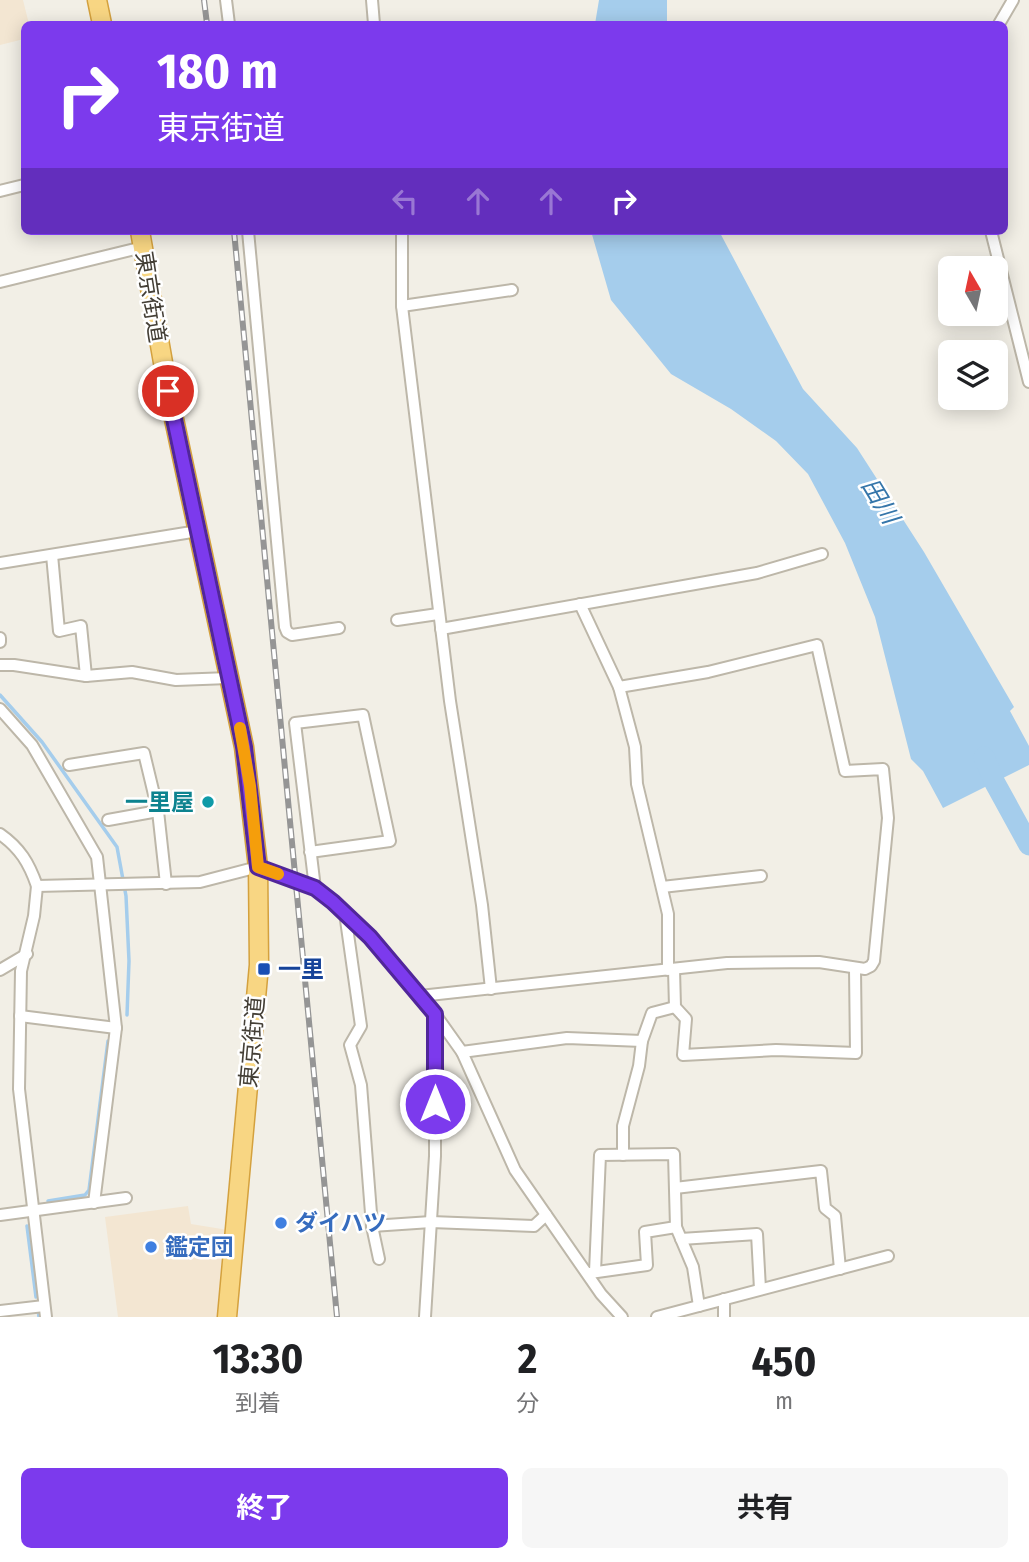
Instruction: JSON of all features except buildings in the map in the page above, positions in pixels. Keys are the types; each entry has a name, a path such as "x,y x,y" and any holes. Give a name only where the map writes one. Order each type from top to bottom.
{"highway":[{"path":"97,0 101,21"},
{"path":"107,0 109,21"},
{"name":"東京街道","path":"141,239 158,340 244,747 258,867 259,965 227,1317"}],"street":[{"path":"226,0 229,21"},
{"path":"372,0 374,21"},
{"path":"1001,21 1013,0"},
{"path":"0,191 21,186"},
{"path":"248,235 285,627 292,635 340,628"},
{"path":"402,235 402,306 438,614 482,905 491,989"},
{"path":"992,235 1029,382"},
{"path":"0,282 141,239"},
{"path":"402,306 512,290"},
{"path":"0,563 198,531"},
{"path":"441,629 757,573 821,554"},
{"path":"52,555 59,631 81,626 86,676"},
{"path":"580,604 619,687 635,747 637,783 667,914 676,1007 686,1019 684,1055 776,1050 856,1054 855,968"},
{"path":"397,620 438,614"},
{"path":"420,996 727,963 819,962 865,969 871,966 874,961 888,818 883,769 845,771 817,645 708,672 619,687"},
{"path":"0,665 86,676 132,672 176,680 229,678"},
{"path":"0,709 32,745 97,858 116,1028 94,1203"},
{"path":"310,852 390,841 363,715 295,723 310,852 315,888"},
{"path":"69,765 144,753 158,811 166,884"},
{"path":"108,820 158,811"},
{"path":"0,834 15,844 37,886 27,954 21,971 19,1089 45,1311 0,1311"},
{"path":"37,886 200,882 258,867 315,888 370,937 435,1014 462,1052 515,1170 622,1317"},
{"path":"662,887 761,876"},
{"path":"345,913 362,1026 350,1045 361,1085 372,1226 379,1259"},
{"path":"0,970 27,954"},
{"path":"623,1155 623,1126 639,1066 642,1041 652,1013 676,1007"},
{"path":"425,1317 435,1156 435,1014"},
{"path":"20,1016 116,1028"},
{"path":"462,1052 567,1038 642,1041"},
{"path":"591,1273 600,1155 674,1153 676,1227 693,1267 699,1306"},
{"path":"675,1188 821,1171 825,1208 835,1216 840,1269"},
{"path":"0,1215 126,1198"},
{"path":"372,1226 431,1222 534,1226 546,1215"},
{"path":"591,1273 647,1265 645,1232 676,1227"},
{"path":"681,1239 757,1234 760,1290"},
{"path":"657,1317 888,1256"},
{"path":"724,1299 724,1317"}],"shaded area":[{"path":"0,0 23,0 28,21 21,21 21,40 0,45"},
{"path":"188,1206 191,1224 228,1230 219,1317 118,1317 105,1217"}],"water":[{"path":"599,0 667,0 667,21 596,21"},
{"path":"592,235 721,235 803,389 857,448 924,552 1014,707 1010,711 1029,746 1029,765 943,808 923,771 911,759 875,617 845,543 808,474 776,441 731,409 671,374 611,300"}],"waterway":[{"path":"0,695 42,742 117,847 126,896 129,961 127,1015"},
{"name":"田川","path":"984,757 1029,845"},
{"path":"48,1201 85,1195 89,1190 108,1041"},
{"path":"27,1226 36,1297"},
{"path":"38,1309 39,1317"}],"railway":[{"path":"204,0 207,21"},
{"path":"234,235 337,1317"}],"slow traffic":[{"path":"240,728 250,786 258,867 278,874"}],"place":[{"name":"一里屋","path":"208,802"},
{"name":"一里","path":"264,969"},
{"name":"ダイハツ","path":"281,1223"},
{"name":"鑑定団","path":"151,1247"}],"route":[{"path":"168,391 244,747 258,867 315,888 333,902 370,937 435,1014 435,1104"}]}
